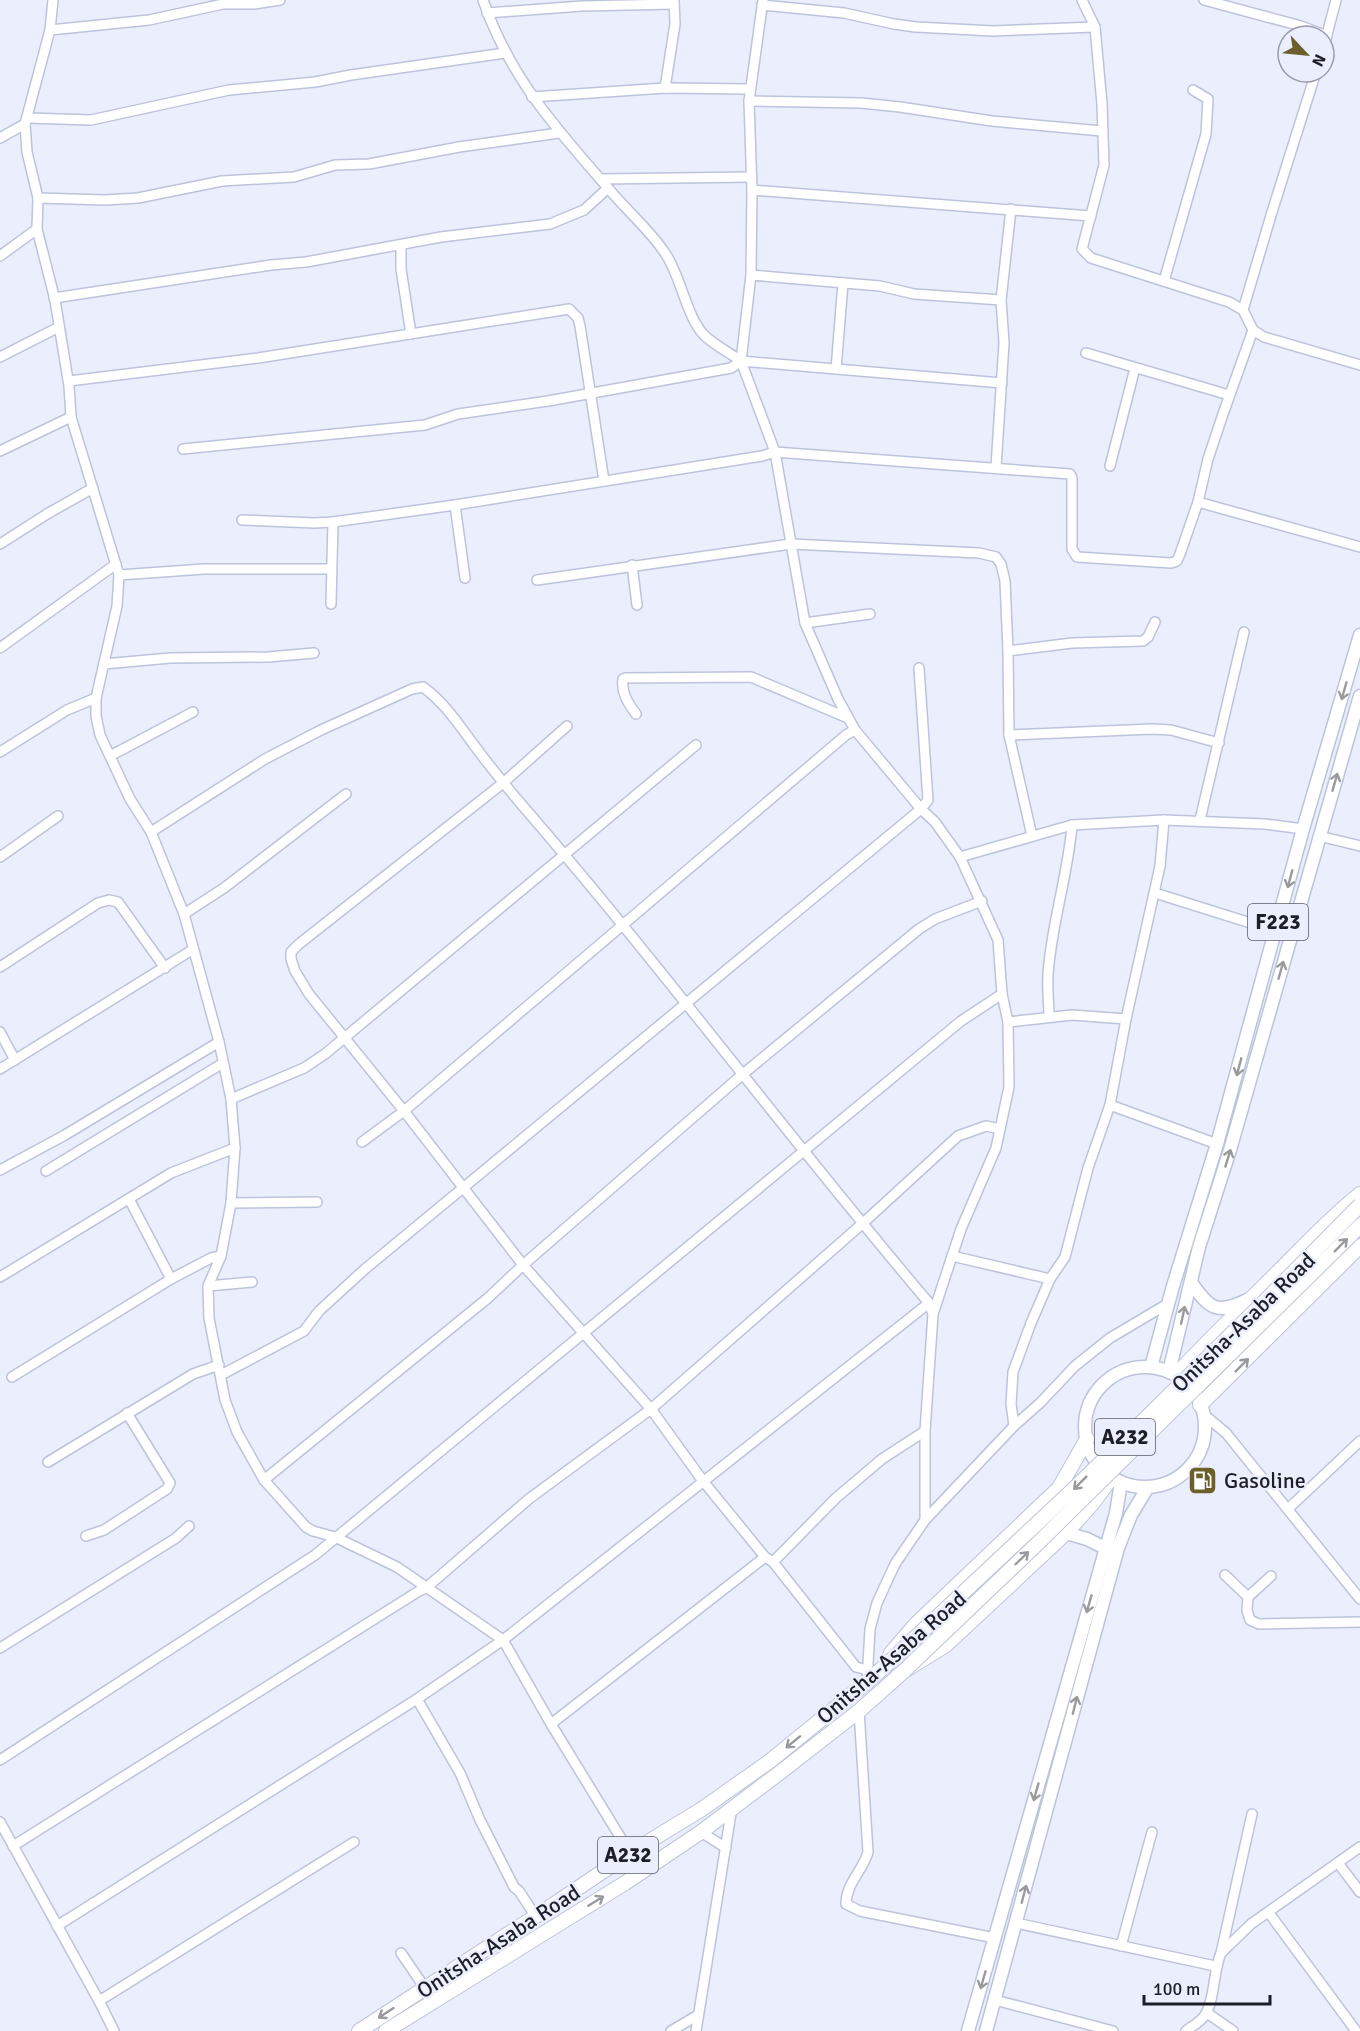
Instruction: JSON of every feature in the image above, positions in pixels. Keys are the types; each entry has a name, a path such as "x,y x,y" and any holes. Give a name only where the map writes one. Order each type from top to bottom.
{"highway":[{"path":"1173,1374 1342,1208 1360,1194"},
{"name":"Onitsha-Asaba Road","path":"359,2031 556,1904 630,1853 702,1809 770,1761 867,1676 886,1665 1078,1485 1278,1289 1360,1205"},
{"name":"A232","path":"386,2031 569,1918 701,1832 859,1711 1028,1553 1360,1226"},
{"path":"1202,1410 1358,1253"},
{"path":"886,1665 891,1653 916,1624 1059,1488 1086,1440"},
{"path":"904,1671 946,1645 1066,1533 1116,1479"},
{"path":"556,1904 569,1918"}],"main road":[{"name":"F223","path":"1173,1374 1217,1144 1360,635"},
{"name":"F223","path":"1151,1367 1168,1303 1230,1150 1360,696"},
{"path":"1191,1282 1209,1305 1222,1309 1233,1307 1251,1298"},
{"path":"1151,1367 1173,1374 1191,1389 1202,1410 1202,1442 1195,1459 1174,1479 1148,1487 1116,1479 1093,1457 1086,1440 1087,1412 1101,1387 1124,1371 1151,1367"},
{"path":"968,2031 1116,1513 1116,1479"},
{"path":"986,2031 1118,1548 1131,1515 1148,1487"},
{"path":"1066,1533 1087,1539 1105,1548"}],"street":[{"path":"53,0 50,30 26,121 27,152 38,198 37,229 54,297 69,381 71,417 119,575 117,606 96,699 96,716 100,735 130,799 151,832 184,914 219,1042 231,1099 235,1148 231,1203 220,1256 208,1286 209,1318 225,1400 237,1432 264,1480 306,1527 335,1537 397,1567 503,1640 630,1853"},
{"path":"50,30 148,20 223,4 254,4 280,0"},
{"path":"483,0 505,52 532,97 559,133 637,218 665,253 681,283 695,321 705,335 741,361 1002,383"},
{"path":"1082,0 1095,27 1102,104 1104,165 1082,249 1091,258 1229,302 1243,310 1253,330 1275,341 1360,365"},
{"path":"1204,0 1294,24"},
{"path":"1330,24 1336,0"},
{"path":"487,13 582,3 674,2 675,24 665,88"},
{"path":"925,1520 925,1431 933,1314 962,1229 996,1148 1010,1087 1008,1022 1002,994 998,940 960,857 935,822 921,809 855,730 838,699 806,623 775,452 741,361 751,275 750,89 763,3 844,13 916,27 993,31 1095,27"},
{"path":"0,138 26,121 91,120 229,90 315,82 505,52"},
{"path":"1243,310 1312,84"},
{"path":"532,97 665,88 750,89"},
{"path":"1164,281 1206,134 1208,99 1193,90"},
{"path":"749,101 861,103 992,121 1102,131"},
{"path":"38,198 105,200 138,198 222,181 294,177 335,165 369,164 459,147 559,133"},
{"path":"601,179 752,177"},
{"path":"54,297 271,265 306,262 441,237 550,224 584,210 608,188"},
{"path":"752,189 1091,216"},
{"path":"996,467 1004,343 1001,300 1011,209"},
{"path":"0,256 37,229"},
{"path":"401,245 401,269 411,334"},
{"path":"751,275 880,286 914,294 1001,300"},
{"path":"836,369 843,284"},
{"path":"69,381 258,358 569,309 578,318 604,481"},
{"path":"0,357 59,327"},
{"path":"242,520 333,522 455,505 775,452 1070,474 1072,478 1072,549 1077,557 1171,563 1177,561 1198,502 1208,459 1253,330"},
{"path":"1086,353 1229,395"},
{"path":"183,448 425,424 458,414 548,401 731,368 741,361"},
{"path":"1110,466 1135,368"},
{"path":"0,451 71,417"},
{"path":"0,544 93,488"},
{"path":"1198,502 1360,547"},
{"path":"455,505 465,579"},
{"path":"331,604 333,522"},
{"path":"537,580 791,544 979,553 996,557 1001,564 1005,581 1009,735 1032,836"},
{"path":"0,648 116,564"},
{"path":"632,566 637,605"},
{"path":"119,575 204,569 332,569"},
{"path":"806,623 870,614"},
{"path":"1008,651 1072,643 1143,641 1148,637 1155,622"},
{"path":"1200,820 1244,633"},
{"path":"104,664 170,658 268,657 314,653"},
{"path":"221,1375 304,1330 319,1311 358,1276 921,809 928,800 920,668"},
{"path":"636,714 626,701 622,689 622,680 625,678 744,676 848,718"},
{"path":"151,832 275,754 321,730 412,689 423,687 456,721 503,783 564,854 862,1224 929,1303 933,1314"},
{"path":"0,752 68,710 96,699"},
{"path":"110,756 193,712"},
{"path":"567,726 503,783 291,952 295,971 309,994 524,1265 651,1409 703,1480 855,1667 867,1676"},
{"path":"1009,735 1152,729 1171,730 1219,743"},
{"path":"362,1142 404,1111 846,735 855,730"},
{"path":"231,1099 304,1068 325,1054 696,745"},
{"path":"184,914 224,888 346,794"},
{"path":"0,857 57,816"},
{"path":"1014,1426 1011,1404 1013,1372 1050,1280 1065,1257 1088,1168 1110,1105 1126,1019 1155,893 1164,820"},
{"path":"960,857 1072,825 1200,820 1304,829"},
{"path":"1049,1017 1048,976 1072,825"},
{"path":"1319,836 1360,846"},
{"path":"1155,893 1275,931"},
{"path":"0,967 98,903 109,900 118,902 165,968"},
{"path":"264,1480 488,1299 742,1074 926,924 981,901"},
{"path":"0,1069 192,950"},
{"path":"0,1760 315,1555 961,1021 1002,994"},
{"path":"1008,1022 1072,1015 1126,1019"},
{"path":"0,1032 15,1060"},
{"path":"0,1170 65,1135 219,1042"},
{"path":"46,1171 223,1063"},
{"path":"1110,1105 1217,1144"},
{"path":"13,1846 426,1588 530,1498 651,1409 862,1224 958,1136 986,1126 1000,1128"},
{"path":"0,1277 177,1170 235,1148"},
{"path":"129,1199 171,1279"},
{"path":"231,1203 317,1202"},
{"path":"12,1377 171,1279 220,1256"},
{"path":"952,1256 1050,1280"},
{"path":"208,1286 252,1282"},
{"path":"57,1926 417,1699 503,1640 929,1303"},
{"path":"867,1676 870,1629 883,1587 894,1564 925,1520 1014,1426 1040,1403 1075,1366 1110,1338 1168,1303"},
{"path":"48,1462 194,1374 219,1365"},
{"path":"1202,1410 1226,1433 1289,1508 1360,1599"},
{"path":"86,1536 104,1530 167,1489 170,1483 127,1413"},
{"path":"551,1724 769,1559 882,1460 925,1431"},
{"path":"1289,1508 1358,1447"},
{"path":"0,1648 176,1538 189,1526"},
{"path":"1226,1575 1248,1597"},
{"path":"1271,1576 1248,1597 1247,1610 1250,1620 1259,1624 1360,1622"},
{"path":"417,1699 460,1773 480,1820 514,1887 536,1917"},
{"path":"859,1711 868,1851 865,1863 850,1885 846,1895 846,1904 860,1911 995,1938"},
{"path":"696,2031 732,1808"},
{"path":"1186,2031 1207,2013 1215,1966 1221,1953 1252,1814"},
{"path":"0,1822 114,2031"},
{"path":"701,1832 726,1848"},
{"path":"1121,1946 1152,1832"},
{"path":"99,2001 354,1842"},
{"path":"1221,1953 1251,1924 1360,1846"},
{"path":"1338,1863 1360,1892"},
{"path":"1269,1913 1356,2031"},
{"path":"1016,1923 1215,1966"},
{"path":"401,1953 425,1988"},
{"path":"995,2000 1108,2030"},
{"path":"1207,2013 1233,2031"},
{"path":"671,2031 698,2015"}],"place":[{"name":"Gasoline","path":"1203,1480"}]}
